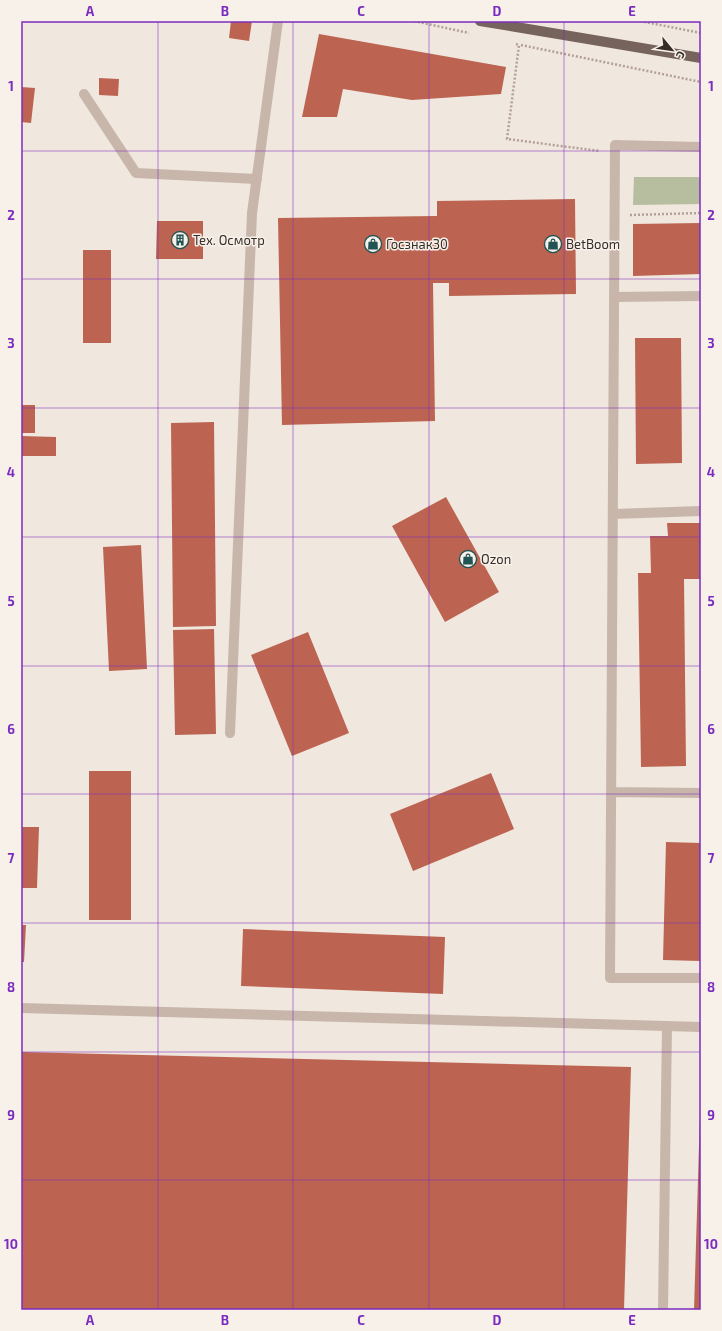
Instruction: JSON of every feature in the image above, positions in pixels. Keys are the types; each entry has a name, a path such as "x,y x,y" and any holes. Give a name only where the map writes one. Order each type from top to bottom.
{"main road":[{"path":"480,21 701,58"}],"lane":[{"path":"230,733 252,213 278,21"},
{"path":"84,94 136,173 257,180"},
{"path":"701,147 615,145 610,978 701,978"},
{"path":"614,297 701,296"},
{"path":"613,514 701,511"},
{"path":"611,792 701,793"},
{"path":"21,1008 701,1027"},
{"path":"663,1310 667,1026"}],"path":[{"path":"414,21 470,33"},
{"path":"640,21 701,33"},
{"path":"512,43 701,82"},
{"path":"519,45 507,138 615,154"},
{"path":"626,215 701,213"}],"green space":[{"path":"634,177 701,177 701,204 633,205"}],"building":[{"path":"231,21 252,21 249,41 229,38"},
{"path":"319,34 506,67 501,94 412,100 343,89 337,117 302,117"},
{"path":"99,78 119,79 118,96 99,95"},
{"path":"21,87 35,88 31,123 21,122"},
{"path":"575,199 576,294 449,296 449,283 433,283 435,421 282,425 278,218 437,216 437,201"},
{"name":"Тех. Осмотр","path":"157,221 203,221 203,259 156,259"},
{"path":"701,223 701,274 633,276 633,224"},
{"path":"83,250 111,250 111,343 83,343"},
{"path":"635,338 681,338 682,463 636,464"},
{"path":"21,405 35,405 35,433 21,433"},
{"path":"214,422 216,626 173,627 171,423"},
{"path":"21,436 56,437 56,456 21,456"},
{"path":"446,497 499,592 445,622 392,526"},
{"path":"667,523 701,523 701,579 684,579 686,766 641,767 638,573 651,573 650,536 668,536"},
{"path":"141,545 147,669 109,671 103,547"},
{"path":"214,629 216,734 175,735 173,630"},
{"path":"308,632 349,733 292,756 251,655"},
{"path":"89,771 131,771 131,920 89,920"},
{"path":"491,773 514,829 413,871 390,814"},
{"path":"21,827 39,827 37,888 21,888"},
{"path":"666,842 701,843 700,961 663,960"},
{"path":"21,925 26,925 24,962 21,962"},
{"path":"243,929 445,937 443,994 241,986"},
{"path":"21,1052 631,1067 624,1310 21,1310"},
{"path":"700,1113 701,1310 694,1310"}],"place":[{"name":"Тех. Осмотр","path":"180,240"},
{"name":"Госзнак30","path":"373,244"},
{"name":"BetBoom","path":"553,244"},
{"name":"Ozon","path":"468,559"}]}
